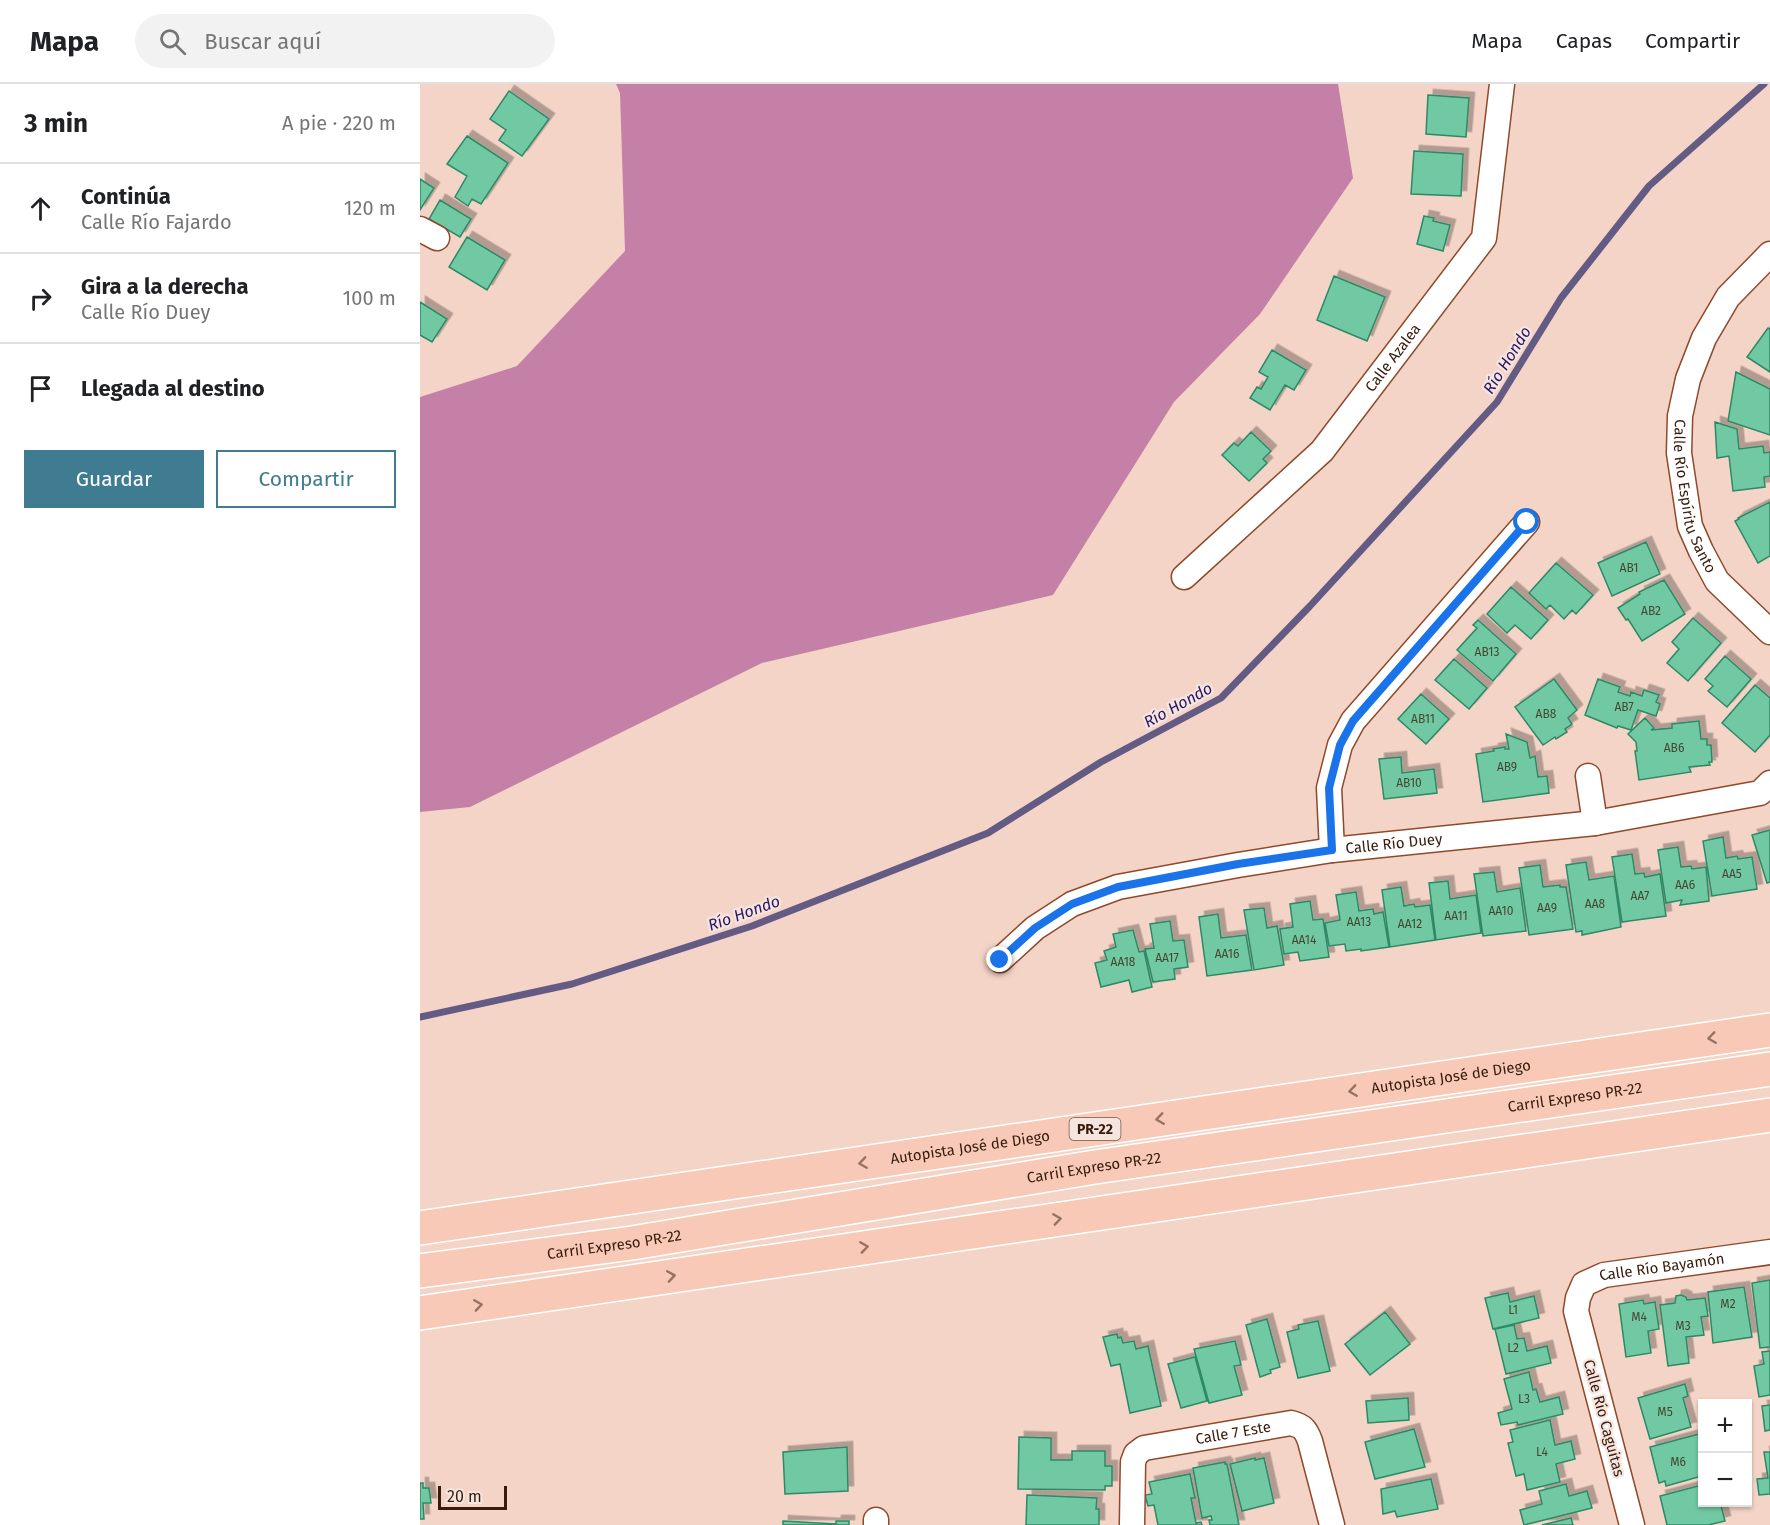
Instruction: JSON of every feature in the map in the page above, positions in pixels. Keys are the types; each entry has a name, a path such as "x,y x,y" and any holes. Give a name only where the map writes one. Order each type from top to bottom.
{"highway":[{"name":"Autopista José de Diego","path":"420,1228 1770,1030"},
{"name":"Carril Expreso PR-22","path":"420,1271 632,1243 1095,1167 1770,1069"},
{"path":"420,1313 1770,1115"}],"street":[{"name":"Calle Azalea","path":"1184,577 1322,451 1484,238 1502,84"},
{"name":"Calle Río Espíritu Santo","path":"1770,254 1728,297 1704,338 1688,379 1680,416 1679,453 1690,526 1701,551 1718,581 1770,632"},
{"path":"1332,850 1329,788 1340,745 1353,721 1527,522"},
{"path":"1588,776 1595,823"},
{"name":"Calle Río Duey","path":"1000,960 1035,928 1072,904 1118,887 1238,864 1332,850 1595,823 1760,793 1770,783"},
{"name":"Calle Río Bayamón","path":"1576,1311 1584,1284 1604,1275 1770,1252"},
{"name":"Calle Río Caguitas","path":"1576,1311 1632,1525"},
{"name":"Calle 7 Este","path":"1132,1525 1133,1462 1136,1454 1144,1448 1291,1423 1301,1425 1306,1431 1332,1525"}],"shaded area":[{"path":"616,84 1338,84 1353,178 1260,314 1174,402 1053,595 762,663 470,807 420,812 420,397 517,366 625,251 620,93"}],"building":[{"path":"509,91 549,119 522,156 499,140 506,130 490,119"},
{"path":"1428,95 1469,98 1466,137 1426,134"},
{"path":"467,136 508,163 481,204 472,199 468,206 455,197 467,176 447,164"},
{"path":"1414,151 1463,154 1461,196 1411,194"},
{"path":"420,179 434,188 420,210"},
{"path":"440,200 471,219 460,237 429,219"},
{"path":"1424,216 1450,225 1443,251 1417,244"},
{"path":"467,237 505,260 487,290 449,267"},
{"path":"1334,276 1385,297 1367,341 1317,320"},
{"path":"420,302 447,319 432,342 420,335"},
{"path":"1768,328 1770,329 1770,372 1747,357"},
{"path":"1272,350 1306,370 1294,390 1285,385 1270,410 1250,398 1257,387 1261,389 1268,377 1259,372"},
{"path":"1736,372 1770,389 1770,435 1728,421"},
{"path":"1715,422 1737,429 1739,449 1763,446 1764,453 1770,452 1770,476 1764,477 1765,487 1733,491 1729,456 1717,458"},
{"path":"1251,432 1271,451 1263,459 1267,463 1249,481 1222,455 1234,443 1238,446"},
{"path":"1770,502 1770,556 1758,563 1735,521"},
{"path":"1646,542 1660,574 1612,596 1598,563"},
{"path":"1556,563 1593,595 1576,614 1572,610 1564,619 1550,605 1546,609 1529,593"},
{"path":"1664,580 1685,614 1642,641 1618,608 1640,594 1639,592"},
{"path":"1511,587 1548,620 1531,639 1515,625 1507,633 1487,614"},
{"path":"1693,618 1721,643 1688,681 1667,663 1679,649 1672,642"},
{"path":"1478,620 1516,654 1493,681 1457,650 1477,628 1473,625"},
{"path":"1725,656 1751,679 1727,707 1708,691 1713,686 1705,679"},
{"path":"1454,659 1487,688 1469,709 1435,680"},
{"path":"1554,679 1577,710 1568,718 1572,724 1565,729 1567,732 1543,745 1515,707"},
{"path":"1598,679 1620,687 1618,692 1630,696 1631,692 1642,696 1644,690 1659,695 1656,702 1660,704 1656,716 1638,710 1631,730 1618,726 1617,728 1585,715"},
{"path":"1755,685 1770,698 1770,735 1755,752 1722,723"},
{"path":"1421,694 1449,719 1426,744 1398,719"},
{"path":"1645,718 1654,728 1651,730 1672,728 1672,724 1699,721 1701,739 1707,739 1707,745 1711,745 1712,762 1709,762 1710,765 1689,767 1691,772 1639,780 1636,742 1628,734"},
{"path":"1506,734 1527,742 1530,758 1535,756 1538,777 1547,776 1549,793 1483,802 1476,754 1505,747 1509,749"},
{"path":"1401,757 1402,773 1434,769 1437,793 1384,799 1379,759"},
{"path":"1770,830 1770,882 1767,883 1752,835"},
{"path":"1723,837 1726,858 1752,857 1757,889 1712,896 1703,841"},
{"path":"1678,847 1681,867 1691,866 1692,869 1706,867 1709,901 1680,905 1682,900 1666,903 1658,850"},
{"path":"1632,854 1635,874 1644,873 1645,877 1660,874 1666,916 1622,922 1612,857"},
{"path":"1586,862 1589,880 1614,876 1621,927 1582,935 1582,931 1576,932 1566,865"},
{"path":"1540,865 1543,887 1560,885 1560,887 1566,887 1573,929 1529,935 1519,868"},
{"path":"1494,872 1497,892 1520,888 1526,931 1483,936 1474,874"},
{"path":"1448,881 1450,899 1476,895 1481,933 1436,940 1429,883"},
{"path":"1401,887 1404,906 1430,905 1435,940 1390,947 1382,890"},
{"path":"1356,892 1359,911 1373,909 1374,914 1383,912 1389,947 1346,951 1345,944 1329,946 1325,923 1340,920 1336,895"},
{"path":"1310,901 1313,920 1323,919 1329,957 1300,961 1298,952 1284,954 1280,929 1293,927 1290,904"},
{"path":"1264,908 1267,928 1277,926 1284,965 1254,970 1244,910"},
{"path":"1218,914 1221,938 1246,935 1252,970 1207,976 1199,917"},
{"path":"1170,921 1173,941 1184,940 1188,967 1174,969 1175,979 1153,982 1145,949 1154,948 1150,924"},
{"path":"1133,930 1139,952 1144,951 1152,987 1132,992 1129,980 1101,987 1095,963 1107,960 1104,951 1116,947 1113,934"},
{"path":"1770,1280 1770,1347 1760,1348 1752,1283"},
{"path":"1744,1287 1752,1337 1713,1343 1708,1292"},
{"path":"1508,1293 1510,1302 1534,1296 1539,1318 1493,1329 1485,1298"},
{"path":"1681,1295 1687,1300 1705,1298 1708,1316 1701,1317 1704,1335 1686,1337 1689,1363 1668,1366 1660,1305 1675,1303 1676,1296"},
{"path":"1643,1300 1644,1304 1655,1302 1659,1329 1648,1331 1651,1353 1626,1357 1619,1304"},
{"path":"1385,1312 1410,1344 1370,1375 1345,1344"},
{"path":"1267,1319 1280,1367 1260,1377 1246,1325"},
{"path":"1318,1321 1330,1371 1298,1378 1287,1332 1299,1329 1298,1325"},
{"path":"1514,1325 1517,1339 1524,1338 1527,1351 1547,1346 1551,1363 1506,1374 1495,1329"},
{"path":"1117,1334 1123,1343 1134,1341 1136,1349 1148,1346 1161,1406 1130,1413 1120,1364 1111,1366 1103,1337"},
{"path":"1235,1341 1241,1365 1234,1366 1242,1395 1209,1403 1194,1349"},
{"path":"1770,1351 1770,1395 1759,1397 1754,1366 1764,1364 1762,1352"},
{"path":"1195,1357 1207,1401 1181,1408 1168,1364"},
{"path":"1529,1372 1533,1390 1536,1389 1540,1402 1559,1397 1563,1414 1518,1425 1517,1422 1501,1425 1498,1413 1512,1409 1504,1379"},
{"path":"1685,1384 1688,1396 1683,1398 1691,1427 1650,1439 1638,1398"},
{"path":"1408,1398 1409,1420 1368,1423 1366,1401"},
{"path":"1770,1405 1770,1430 1765,1431 1762,1406"},
{"path":"1550,1420 1555,1445 1571,1441 1575,1459 1556,1464 1560,1482 1527,1490 1524,1474 1516,1476 1508,1443 1513,1442 1510,1430"},
{"path":"1414,1429 1425,1467 1375,1479 1365,1442"},
{"path":"1698,1434 1698,1477 1666,1486 1665,1481 1659,1483 1650,1447"},
{"path":"1019,1437 1051,1438 1051,1460 1072,1460 1072,1451 1105,1451 1105,1466 1112,1466 1112,1486 1105,1486 1105,1490 1018,1489"},
{"path":"847,1447 848,1491 785,1494 783,1452"},
{"path":"1764,1452 1770,1452 1770,1494 1759,1495 1757,1479 1768,1478"},
{"path":"1255,1458 1255,1460 1264,1458 1274,1503 1242,1511 1230,1464"},
{"path":"1225,1462 1239,1525 1210,1525 1211,1516 1202,1518 1193,1468"},
{"path":"1190,1474 1195,1498 1191,1498 1196,1523 1201,1522 1202,1525 1158,1525 1154,1505 1148,1506 1145,1495 1152,1494 1149,1482"},
{"path":"1431,1479 1438,1509 1397,1517 1395,1511 1383,1514 1381,1489"},
{"path":"420,1483 423,1483 423,1488 429,1488 431,1503 423,1503 424,1519 420,1519"},
{"path":"1566,1484 1569,1496 1587,1491 1592,1508 1524,1525 1520,1510 1542,1504 1539,1491"},
{"path":"1698,1486 1698,1507 1721,1507 1725,1521 1708,1525 1667,1525 1660,1496"},
{"path":"1027,1495 1097,1498 1096,1509 1099,1509 1099,1525 1026,1525"},
{"path":"1571,1518 1573,1525 1542,1525"},
{"path":"783,1521 836,1524 836,1521 849,1521 849,1525 783,1525"}],"waterway":[{"name":"Río Hondo","path":"420,1017 572,984 752,926 988,833 1101,762 1221,698 1310,606 1497,402 1561,298 1649,186 1764,84"}],"route":[{"path":"1000,960 1035,928 1072,904 1118,887 1238,864 1332,850 1329,788 1340,745 1353,721 1527,522"}]}
